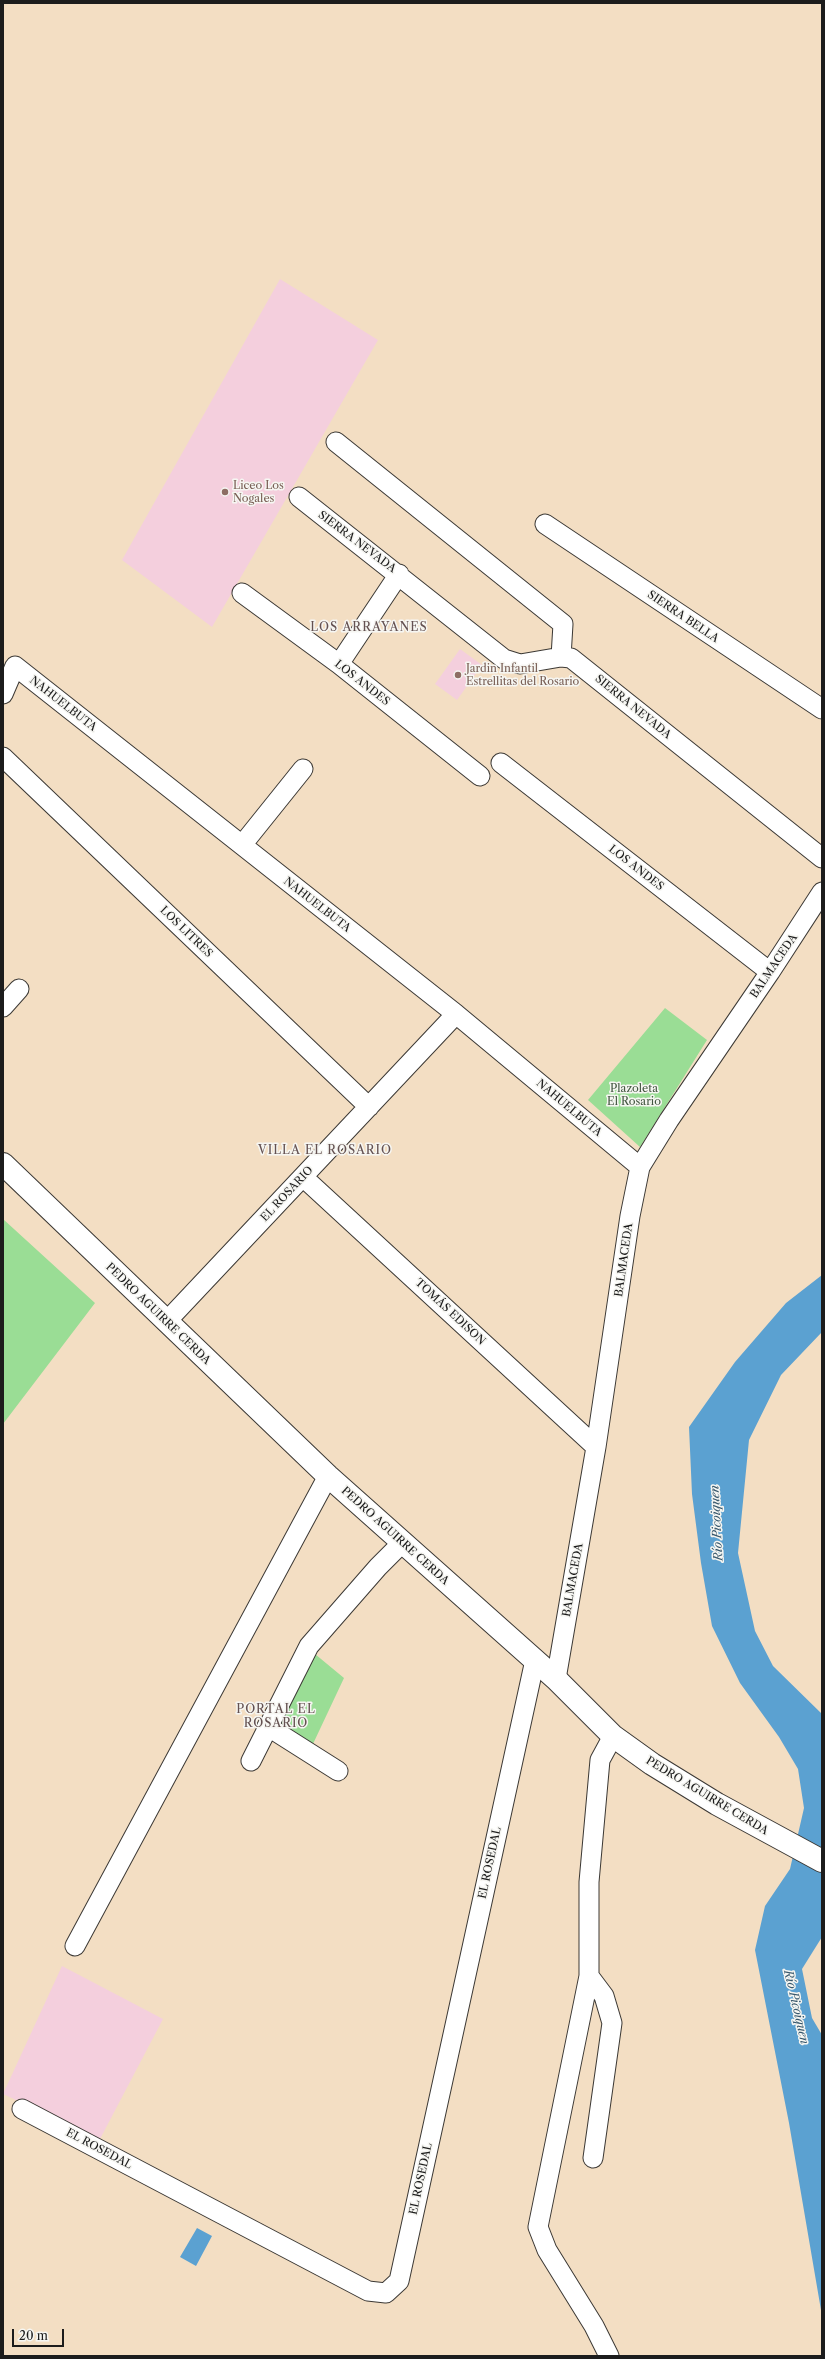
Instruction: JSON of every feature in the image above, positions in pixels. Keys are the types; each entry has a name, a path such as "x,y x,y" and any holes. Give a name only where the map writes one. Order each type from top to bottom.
{"main road":[{"name":"PEDRO AGUIRRE CERDA","path":"3,1164 328,1476 556,1679 613,1736 652,1764 716,1804 822,1861"}],"street":[{"path":"336,442 563,624 561,657"},
{"name":"SIERRA NEVADA","path":"299,497 399,574 504,659 520,664 561,657 571,658 822,858"},
{"name":"SIERRA BELLA","path":"545,524 822,709"},
{"path":"339,664 399,574"},
{"name":"LOS ANDES","path":"242,593 339,664 480,776"},
{"name":"NAHUELBUTA","path":"3,694 15,666 456,1014 640,1167"},
{"name":"LOS LITRES","path":"3,756 369,1106"},
{"name":"LOS ANDES","path":"501,763 770,972"},
{"path":"242,845 303,769"},
{"name":"BALMACEDA","path":"556,1679 596,1447 630,1216 640,1167 700,1073 770,972 822,892"},
{"path":"3,1007 19,989"},
{"name":"EL ROSARIO","path":"166,1322 456,1014"},
{"name":"TOMÁS EDISON","path":"303,1177 596,1447"},
{"path":"75,1946 328,1476"},
{"path":"251,1761 267,1726 309,1646 378,1567 403,1542"},
{"name":"EL ROSEDAL","path":"22,2109 368,2291 386,2293 399,2281 535,1660"},
{"path":"267,1726 338,1771"},
{"path":"610,2356 594,2326 547,2250 538,2227 589,1976 589,1882 600,1760 613,1736"},
{"path":"589,1976 604,1996 612,2023 593,2158"}],"shaded area":[{"name":"Liceo Los Nogales","path":"280,279 378,340 212,627 122,560"},
{"name":"Jardin Infantil Estrellitas del Rosario","path":"460,649 482,665 457,700 435,684"},
{"path":"62,1966 163,2019 100,2139 3,2094"}],"green space":[{"name":"Plazoleta El Rosario","path":"665,1008 707,1040 640,1147 588,1100"},
{"path":"3,1219 95,1303 3,1424"},
{"path":"315,1654 344,1678 312,1746 277,1724"}],"water":[{"name":"Río Picoiquen","path":"822,1275 822,1332 781,1375 749,1440 738,1553 755,1631 773,1666 822,1714 822,1937 802,1969 812,2018 822,2035 822,2316 789,2123 755,1950 765,1906 790,1869 804,1808 798,1769 779,1737 740,1683 712,1626 701,1563 692,1494 689,1427 735,1362 786,1303"},
{"path":"197,2228 212,2236 196,2266 180,2257"}],"place":[{"name":"Liceo Los Nogales","path":"225,492"},
{"name":"Jardin Infantil Estrellitas del Rosario","path":"458,675"}],"district":[{"name":"LOS ARRAYANES","path":"369,628"},
{"name":"VILLA EL ROSARIO","path":"325,1151"},
{"name":"PORTAL EL ROSARIO","path":"276,1717"}]}
